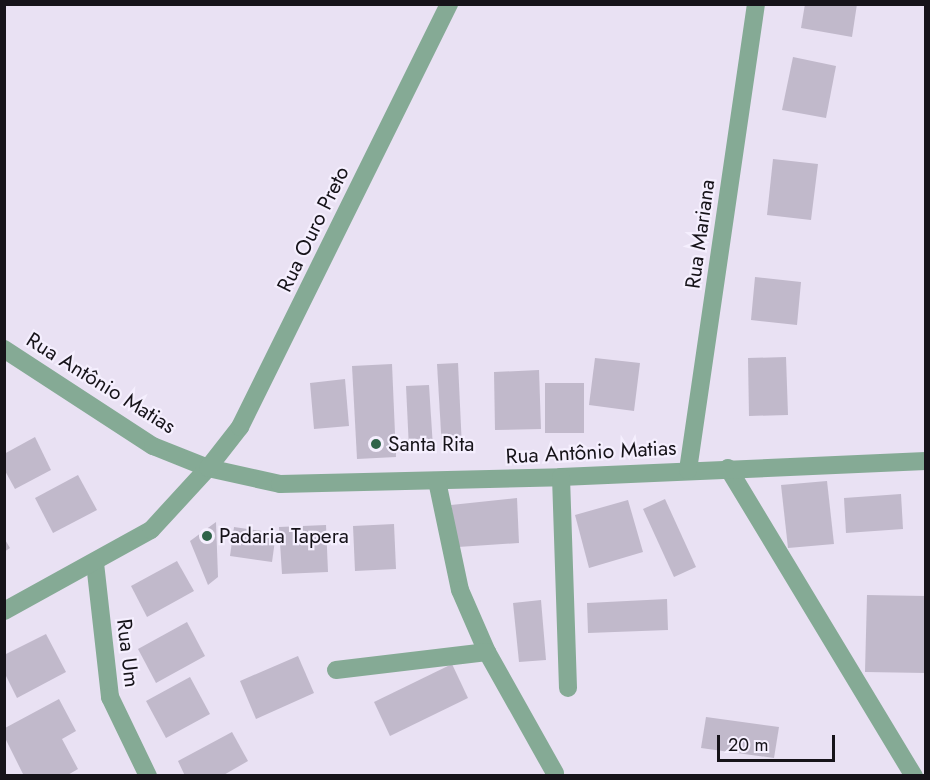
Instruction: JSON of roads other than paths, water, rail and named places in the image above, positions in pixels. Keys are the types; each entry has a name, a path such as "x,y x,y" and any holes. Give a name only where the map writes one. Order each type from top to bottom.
{"street":[{"name":"Rua Ouro Preto","path":"4,611 151,530 208,468 240,427 449,4"},
{"name":"Rua Mariana","path":"688,470 756,4"},
{"name":"Rua Antônio Matias","path":"4,349 153,446 208,468 280,484 561,477 926,460"},
{"path":"728,468 914,776"},
{"path":"561,477 568,688"},
{"path":"437,481 460,590 487,652 555,773"},
{"name":"Rua Um","path":"94,563 110,698 148,776"},
{"path":"336,670 487,652"}],"place":[{"name":"Santa Rita","path":"376,444"},
{"name":"Padaria Tapera","path":"207,536"}]}
